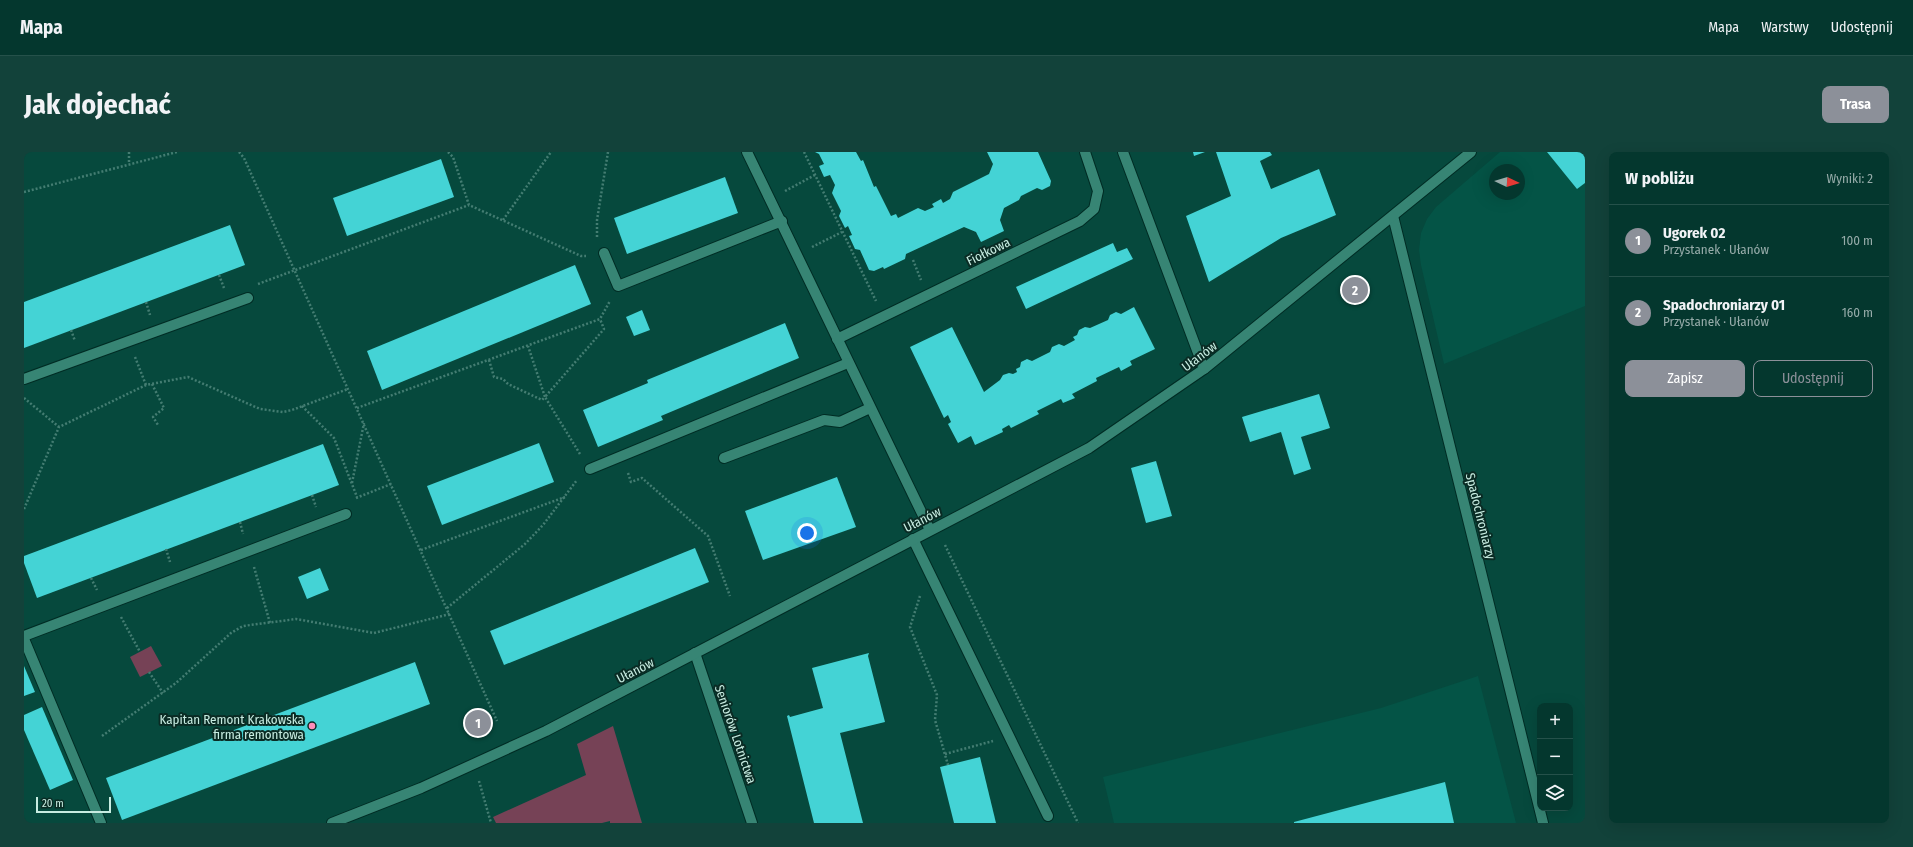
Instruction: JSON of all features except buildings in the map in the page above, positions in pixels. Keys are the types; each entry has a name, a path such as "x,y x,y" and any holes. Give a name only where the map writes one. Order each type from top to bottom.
{"street":[{"path":"747,152 930,530"},
{"name":"Fiołkowa","path":"837,339 1080,221 1094,209 1098,191 1085,152"},
{"path":"1123,152 1204,369"},
{"name":"Ułanów","path":"332,823 421,788 546,731 1089,448 1204,369 1471,152"},
{"name":"Spadochroniarzy","path":"1393,216 1543,823"},
{"path":"604,253 618,286 782,222"},
{"path":"24,379 248,298"},
{"path":"590,469 848,363"},
{"path":"724,458 824,420 840,422 870,408"},
{"path":"24,636 346,514"},
{"path":"913,539 1048,816"},
{"path":"24,639 101,823"},
{"name":"Seniorów Lotnictwa","path":"695,653 752,823"}],"path":[{"path":"128,152 129,164"},
{"path":"24,192 177,152"},
{"path":"239,152 244,158 296,271 497,720"},
{"path":"448,152 453,157 469,205"},
{"path":"503,220 551,152"},
{"path":"248,298 244,289 296,271 469,205 581,256 604,253 597,237 608,152"},
{"path":"804,152 878,305"},
{"path":"770,198 815,175"},
{"path":"797,254 842,232"},
{"path":"913,260 922,282"},
{"path":"220,275 226,295"},
{"path":"146,302 153,322"},
{"path":"357,408 600,319 604,328 542,400 508,384 503,379 494,377 489,360"},
{"path":"71,330 76,342"},
{"path":"129,341 146,385"},
{"path":"528,346 545,397 584,460"},
{"path":"24,509 59,426 146,385 188,377 264,410 283,412 348,389"},
{"path":"152,384 164,408 153,417 158,425"},
{"path":"24,397 59,426"},
{"path":"302,406 334,438 357,497"},
{"path":"352,484 364,423"},
{"path":"447,608 525,544 543,526 566,497 580,476"},
{"path":"630,480 630,482 642,478 708,536 730,596"},
{"path":"346,514 342,503 391,484"},
{"path":"421,550 566,497"},
{"path":"945,545 1078,823"},
{"path":"249,551 270,623"},
{"path":"922,591 910,628 937,695 935,720 948,765"},
{"path":"114,602 126,629 140,652"},
{"path":"102,736 176,683 231,633 243,626 296,619 374,633 450,614"},
{"path":"149,672 163,693"},
{"path":"945,754 1009,737"},
{"path":"478,779 491,823"}],"shaded area":[{"path":"1500,152 1585,152 1585,306 1444,364 1421,265 1419,250 1421,233 1427,219 1436,207"},
{"path":"151,646 162,666 140,677 130,657"},
{"path":"1478,676 1516,823 1114,823 1103,777 1381,708"},
{"path":"613,726 642,823 610,823 610,821 602,823 496,823 493,817 586,775 577,744"}],"place":[{"name":"Spadochroniarzy 01","path":"1355,290"},
{"name":"Ugorek 02","path":"478,723"},
{"name":"Kapitan Remont Krakowska firma remontowa","path":"312,726"}]}
